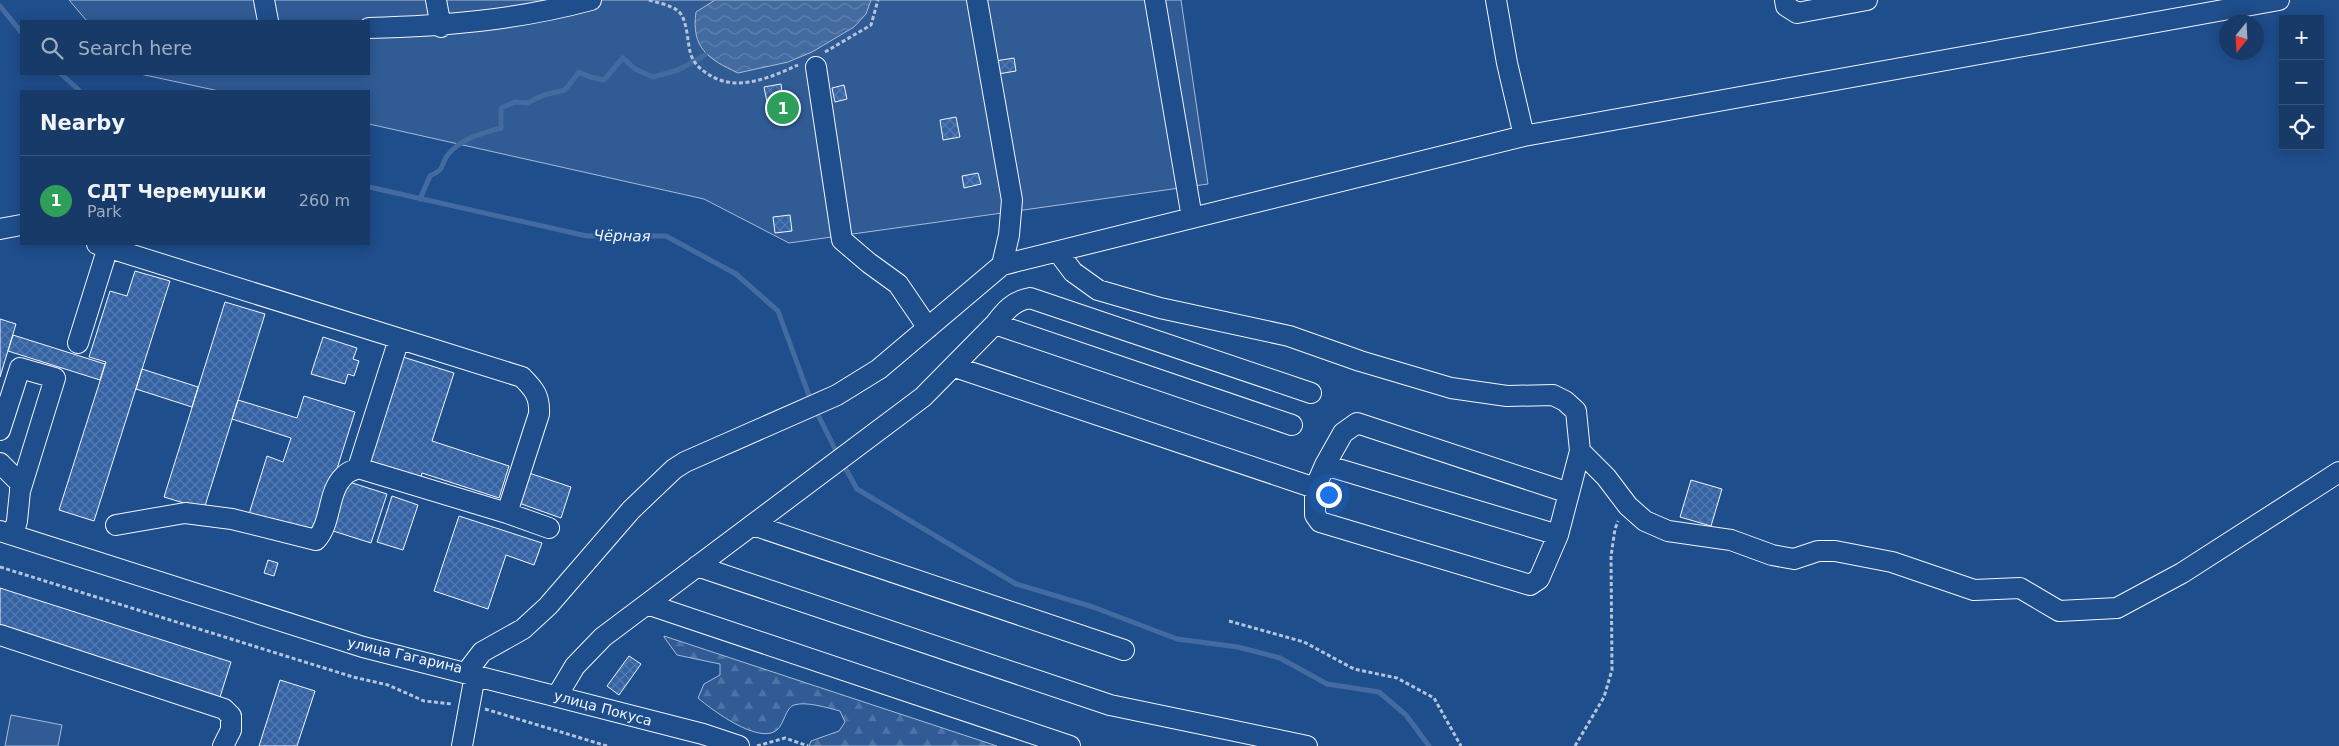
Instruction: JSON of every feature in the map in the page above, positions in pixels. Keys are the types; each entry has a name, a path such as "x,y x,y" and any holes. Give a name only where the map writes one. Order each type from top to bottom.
{"street":[{"path":"264,0 268,20"},
{"path":"436,0 440,26"},
{"path":"370,28 440,26 547,12 591,0"},
{"path":"977,0 1012,200 1009,236 1002,265 1524,136 2279,0"},
{"path":"1155,0 1192,218"},
{"path":"1496,0 1506,63 1524,136"},
{"path":"1785,0 1786,6 1797,12 1867,0"},
{"path":"814,63 842,240 898,284 928,328"},
{"path":"0,229 20,225"},
{"path":"78,343 102,246 522,377 535,390 539,402 539,414 508,513"},
{"path":"1058,252 1073,272 1098,290 1160,308 1289,336 1360,361 1451,388 1507,396 1553,395 1565,401 1576,411 1580,451 1569,493 1558,535 1539,579 1530,585 1320,522 1315,515 1315,488 1325,465 1343,433 1357,423 1569,493"},
{"name":"улица Гагарина","path":"7,533 363,647 470,674 482,652 523,629 548,606 631,510 674,469 685,462 837,395 879,369 1002,265"},
{"path":"557,696 576,666 603,637 923,397 955,367 1018,300 1030,298 1311,394"},
{"path":"995,324 1292,425"},
{"path":"358,468 398,339"},
{"path":"955,367 1315,488"},
{"path":"0,430 20,368 55,378 20,491"},
{"path":"1580,451 1606,477 1628,506 1645,521 1668,531 1731,540 1772,555 1794,559 1818,551 1835,551 1892,562 1974,590 2020,588 2059,611 2118,608 2182,574 2339,472"},
{"path":"0,463 20,483 17,521 7,533"},
{"path":"1325,465 1558,535"},
{"path":"116,525 185,513 232,519 316,540 323,533 336,491 344,475 358,468 508,513 549,528"},
{"path":"753,525 1124,650"},
{"path":"697,566 1110,705 1307,746"},
{"path":"647,604 1070,746"},
{"path":"0,635 224,709 231,716 231,730 223,746"},
{"path":"462,746 469,706 470,674"},
{"name":"улица Покуса","path":"470,674 703,734 738,746"}],"path":[{"path":"649,0 678,11 683,19 691,56 696,65 711,76 732,84 768,79 814,63 871,25 878,0"},
{"path":"1575,746 1604,697 1612,670 1610,556 1615,529 1628,506"},
{"path":"0,567 353,677 388,684 424,701 480,708 607,746"},
{"path":"1229,621 1304,642 1354,669 1398,678 1434,698 1461,746"},
{"path":"756,746 784,738 808,746"}],"green space":[{"path":"664,637 997,746 809,746 811,741 839,731 845,722 840,711 805,704 791,706 777,730 769,733 759,733 748,730 724,717 698,698 704,684 720,675 720,664 677,655"}],"shaded area":[{"path":"69,0 1181,0 1208,184 789,243 704,199 370,124 370,90 214,90 145,75 370,75 370,20 86,20"},
{"path":"11,715 62,725 58,746 5,746"}],"water":[{"path":"715,0 871,0 866,14 854,27 812,52 788,62 738,73 710,57 704,51 696,35 696,12"}],"building":[{"path":"1014,58 1016,71 998,74 995,61"},
{"path":"781,84 783,100 767,102 764,87"},
{"path":"844,85 847,99 835,102 832,88"},
{"path":"956,117 960,137 943,140 940,120"},
{"path":"978,173 981,184 964,188 962,176"},
{"path":"790,215 792,231 775,233 773,217"},
{"path":"135,271 170,281 94,521 59,510 106,362 89,357 110,291 127,296"},
{"path":"225,302 265,314 204,509 164,497"},
{"path":"0,319 16,324 0,377"},
{"path":"13,335 105,364 100,380 8,351"},
{"path":"323,337 357,348 353,359 359,361 354,376 348,374 345,384 311,374"},
{"path":"403,357 454,373 432,441 509,466 499,498 422,473 420,480 369,463"},
{"path":"142,369 198,387 192,407 136,389"},
{"path":"304,396 355,412 316,535 249,514 267,456 283,462 291,438 232,419 238,400 297,418"},
{"path":"526,472 571,487 561,518 516,502"},
{"path":"1691,480 1722,489 1711,526 1680,517"},
{"path":"346,481 387,494 371,543 330,530"},
{"path":"392,496 418,505 403,550 377,542"},
{"path":"459,516 542,543 534,565 506,555 488,609 434,591"},
{"path":"268,560 278,563 274,576 264,573"},
{"path":"0,588 231,662 220,697 0,625"},
{"path":"629,656 641,664 619,695 607,686"},
{"path":"280,680 315,691 297,746 259,746"}],"waterway":[{"name":"Чёрная","path":"0,6 20,31"},
{"path":"420,199 430,176 440,169 452,150 465,141 501,128 501,108 515,102 527,103 544,95 565,90 579,72 604,80 623,58 635,69 653,77 678,70 705,55"},
{"name":"Чёрная","path":"62,75 79,90"},
{"name":"Чёрная","path":"370,187 587,236 666,236 736,274 778,311 811,401"},
{"path":"815,409 838,455"},
{"path":"842,462 857,489 1016,584 1093,607 1177,639 1238,647 1280,658 1327,684 1379,692 1406,715 1429,746"}],"place":[{"name":"СДТ Черемушки","path":"783,108"}]}
